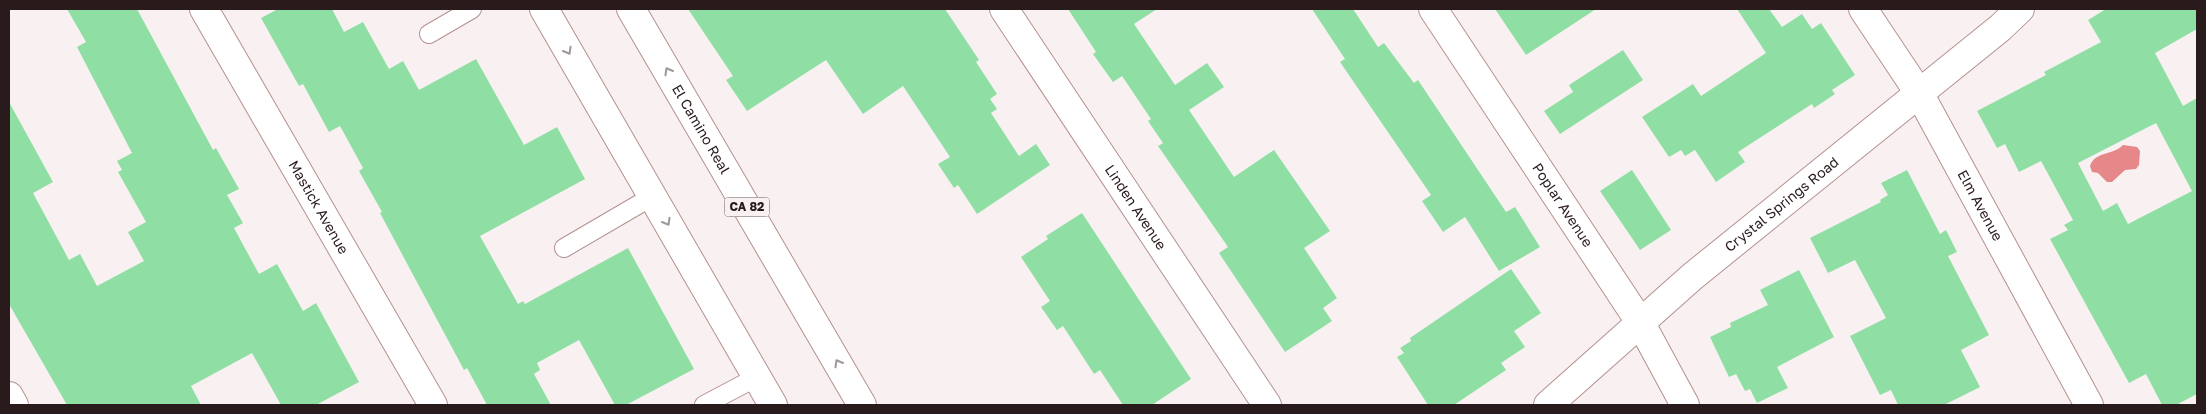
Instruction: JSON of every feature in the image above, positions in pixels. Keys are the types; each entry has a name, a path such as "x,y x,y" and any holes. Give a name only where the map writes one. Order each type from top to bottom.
{"street":[{"name":"Mastick Avenue","path":"204,9 434,405"},
{"path":"544,9 773,405"},
{"name":"El Camino Real","path":"631,9 862,405"},
{"name":"Linden Avenue","path":"1004,9 1267,405"},
{"name":"Poplar Avenue","path":"1433,9 1640,322 1685,405"},
{"name":"Elm Avenue","path":"1863,9 1919,93 2089,405"},
{"name":"Crystal Springs Road","path":"1548,405 1693,276 2000,28 2020,9"},
{"path":"9,396 14,405"}],"lane":[{"path":"429,34 472,9"},
{"path":"564,248 653,196"},
{"path":"704,405 757,377"}],"shaded area":[{"path":"2123,145 2137,147 2140,151 2139,165 2136,169 2125,170 2112,182 2107,182 2098,173 2092,172 2090,166 2092,161"}],"building":[{"path":"67,9 137,9 213,150 216,148 239,189 227,195 243,223 234,228 259,274 277,264 303,311 316,303 359,382 316,405 281,405 252,353 191,386 201,405 67,405 9,304 9,102 53,182 33,193 69,260 80,254 97,286 144,261 128,232 146,222 118,172 122,170 117,161 132,153 77,47 86,42"},
{"path":"278,9 332,9 344,32 363,22 389,69 403,61 419,90 476,59 524,145 557,127 585,179 480,236 518,304 523,301 525,304 628,248 694,369 626,405 615,405 579,340 537,363 540,370 534,374 551,405 487,405 467,368 464,370 380,213 382,212 359,171 363,168 340,126 329,132 303,84 299,86 261,18"},
{"path":"688,9 945,9 979,60 976,62 997,94 990,99 997,109 991,113 1019,156 1036,144 1050,165 977,214 958,185 954,188 938,164 950,157 903,86 863,114 826,60 747,111 726,80 733,76"},
{"path":"1068,9 1157,9 1134,24 1175,85 1207,63 1224,87 1189,110 1234,177 1274,150 1330,231 1304,248 1337,298 1323,308 1332,321 1285,352 1219,253 1228,247 1158,146 1163,143 1148,121 1151,119 1122,76 1113,82 1093,54 1096,52"},
{"path":"1312,9 1353,9 1378,47 1384,43 1414,83 1418,80 1506,212 1515,207 1540,247 1499,271 1465,217 1443,232 1422,201 1431,195 1340,62 1345,59"},
{"path":"1495,9 1596,9 1526,55"},
{"path":"1737,9 1769,9 1782,27 1802,14 1812,29 1821,23 1855,75 1832,90 1835,94 1814,108 1812,104 1738,152 1745,162 1716,182 1695,150 1685,156 1681,150 1669,157 1642,117 1693,84 1701,96 1766,53"},
{"path":"2106,9 2197,9 2197,29 2155,53 2183,106 2197,98 2197,394 2176,405 2162,405 2146,374 2129,383 2050,239 2068,230 2064,225 2073,220 2041,161 2019,172 2005,144 1997,148 1977,111 2046,75 2044,72 2101,42 2088,20","holes":["2156,123 2192,191 2128,224 2117,203 2103,211 2078,163"]},
{"path":"1623,50 1643,80 1560,134 1544,111 1573,92 1569,85"},
{"path":"1632,170 1671,230 1640,250 1600,191"},
{"path":"1907,170 1940,234 1946,230 1957,252 1948,256 1989,335 1961,350 1980,387 1944,405 1898,405 1891,390 1880,395 1850,336 1886,318 1855,260 1828,273 1810,238 1881,202 1880,200 1888,195 1881,183"},
{"path":"1082,213 1191,379 1152,405 1123,405 1100,370 1094,374 1063,326 1057,330 1041,307 1050,301 1021,257 1048,239 1046,236"},
{"path":"1511,269 1541,313 1514,331 1525,347 1501,363 1506,370 1454,405 1428,405 1397,357 1404,353 1400,348 1411,341 1410,338"},
{"path":"1799,270 1834,337 1777,367 1788,388 1757,403 1750,389 1745,391 1736,374 1729,377 1710,337 1731,327 1730,323 1768,305 1760,290"}]}
